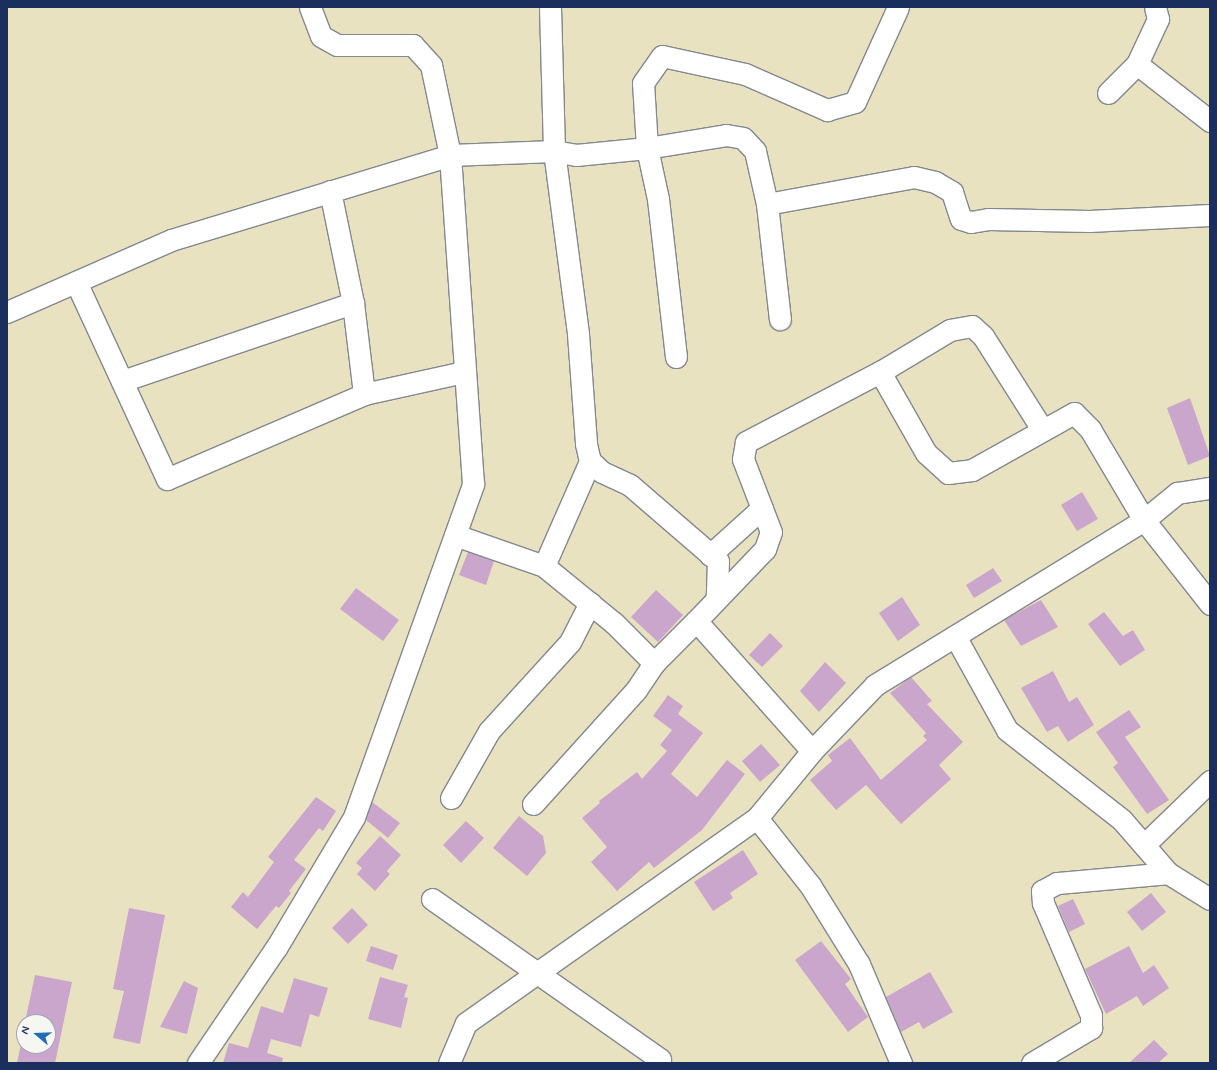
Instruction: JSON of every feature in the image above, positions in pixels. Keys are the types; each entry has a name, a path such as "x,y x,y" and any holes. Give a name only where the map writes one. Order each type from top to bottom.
{"street":[{"path":"198,1063 276,948 354,818 473,484 450,155 431,65 413,44 337,45 321,36 310,7"},
{"path":"550,7 554,151 578,334 586,444 590,461 602,472 630,485 718,561 717,599"},
{"path":"676,357 658,199 647,148 643,83 662,56 745,74 827,110 855,102 898,7"},
{"path":"1108,93 1137,64 1158,19 1155,7"},
{"path":"1137,64 1210,121"},
{"path":"7,312 171,240 450,155 554,151 576,155 647,148 726,135 743,138 755,151 767,204 780,319"},
{"path":"767,204 914,177 935,182 952,192 961,218 970,222 988,219 1089,221 1210,216"},
{"path":"330,192 352,303 364,394"},
{"path":"76,282 166,479 364,394 464,372"},
{"path":"122,381 352,303"},
{"path":"533,804 636,690 654,663 765,549 771,532 743,459 746,442 880,372 950,330 972,326 983,336 1042,429"},
{"path":"880,372 926,453 948,473 972,470 1042,429 1074,413 1090,429 1144,520 1210,604"},
{"path":"544,566 590,461"},
{"path":"449,1063 466,1023 757,818 812,750 874,685 1144,520 1177,493 1210,488"},
{"path":"710,555 762,508"},
{"path":"455,535 544,566 614,623 654,663"},
{"path":"451,798 489,731 570,642 590,603"},
{"path":"696,621 812,750"},
{"path":"955,636 1007,730 1122,820 1145,844 1168,873 1210,900"},
{"path":"1145,844 1210,782"},
{"path":"757,818 810,885 859,964 901,1063"},
{"path":"1032,1063 1091,1028 1091,1015 1043,903 1042,891 1057,883 1168,873"},
{"path":"432,899 540,972 660,1059"}],"building":[{"path":"1190,398 1210,456 1188,465 1167,408"},
{"path":"1082,492 1098,519 1077,531 1061,505"},
{"path":"468,552 494,561 486,585 459,575"},
{"path":"993,568 1002,581 974,598 966,585"},
{"path":"356,588 399,620 383,641 340,609"},
{"path":"656,590 683,615 658,642 631,617"},
{"path":"902,597 920,625 898,641 879,613"},
{"path":"1041,600 1058,627 1021,646 1004,620"},
{"path":"1104,612 1123,636 1133,630 1145,650 1120,666 1088,624"},
{"path":"770,633 783,646 762,667 749,655"},
{"path":"825,662 846,683 819,712 800,691"},
{"path":"1053,671 1069,702 1077,697 1094,725 1068,742 1058,726 1047,732 1021,688"},
{"path":"911,677 932,701 927,704 963,742 939,765 951,779 901,824 866,785 836,810 810,780 832,761 828,755 850,738 881,780 927,740 923,736 926,733 890,693"},
{"path":"668,695 683,706 678,714 703,733 671,774 697,797 727,760 745,774 702,830 654,868 649,862 617,891 591,862 607,847 582,818 600,803 599,801 637,772 642,779 667,751 660,745 672,730 653,716"},
{"path":"1129,710 1141,727 1125,737 1169,800 1147,814 1113,767 1118,763 1096,732"},
{"path":"761,744 780,765 760,782 742,761"},
{"path":"316,797 336,811 323,831 319,828 294,860 306,869 289,891 291,893 279,908 276,906 257,929 231,907 243,892 248,897 274,862 268,857"},
{"path":"372,802 400,823 388,838 366,820"},
{"path":"519,816 543,836 546,853 527,876 493,848"},
{"path":"466,821 484,838 461,863 443,845"},
{"path":"380,836 401,855 387,871 390,874 375,891 357,874 362,868 356,863"},
{"path":"743,850 758,874 730,893 733,898 713,911 694,882"},
{"path":"1151,893 1166,912 1142,931 1127,912"},
{"path":"1073,899 1085,924 1069,932 1058,906"},
{"path":"129,908 165,915 140,1044 113,1038 124,991 113,989"},
{"path":"352,908 368,925 348,944 332,928"},
{"path":"821,941 851,979 845,984 868,1017 848,1032 795,960"},
{"path":"371,946 398,955 393,970 366,961"},
{"path":"1129,946 1143,973 1154,965 1169,988 1143,1006 1137,996 1106,1014 1085,969"},
{"path":"930,972 953,1012 923,1029 919,1022 901,1032 886,997"},
{"path":"35,975 72,982 55,1063 17,1063 19,1054 56,1054 56,1014 27,1014"},
{"path":"380,977 408,985 404,997 408,998 401,1028 368,1019"},
{"path":"294,978 328,988 319,1017 310,1014 301,1047 271,1039 267,1053 283,1058 282,1063 223,1063 229,1043 248,1048 261,1006 283,1013"},
{"path":"184,981 198,988 187,1034 160,1027"},
{"path":"1154,1040 1168,1054 1158,1063 1129,1063"}]}
